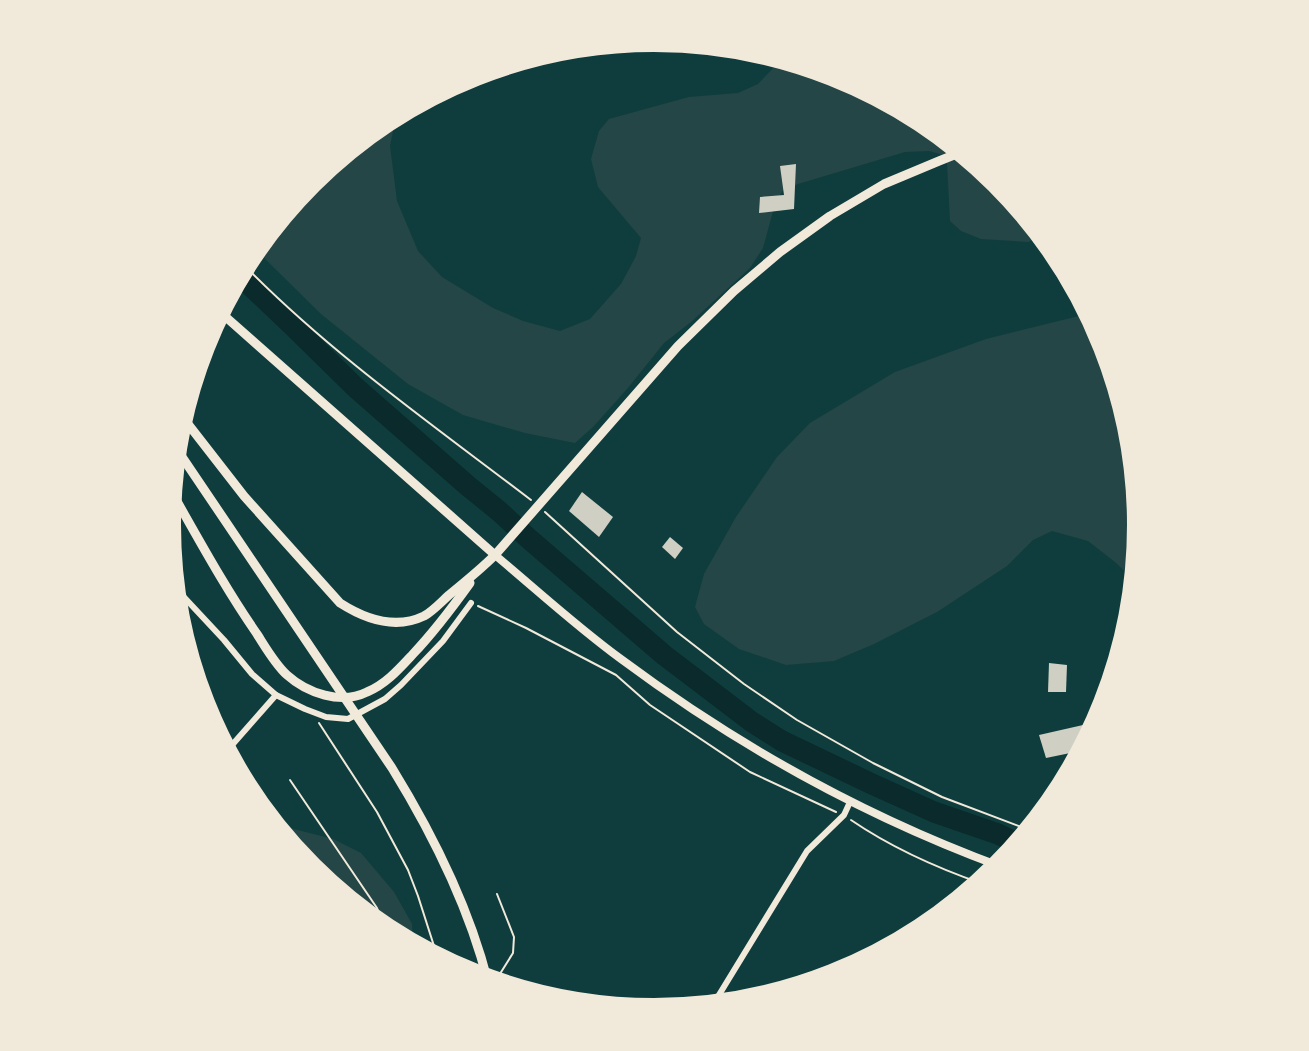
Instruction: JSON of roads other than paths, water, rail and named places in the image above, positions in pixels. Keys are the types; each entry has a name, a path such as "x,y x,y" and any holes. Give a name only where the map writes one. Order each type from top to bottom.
{"main road":[{"path":"188,424 244,496 340,603 358,614 381,621 404,622 425,615 478,572 495,555 678,346 734,291 780,252 830,216 884,184 955,155"},
{"path":"225,316 585,632 667,692 808,780 937,842 992,863"},
{"path":"182,457 365,728 416,808 440,854 488,973"},
{"path":"178,502 238,607 285,673 300,686 330,696 366,693 397,672 435,631 478,572"}],"street":[{"path":"182,595 224,639 252,674 276,695 326,717 348,719 385,699 443,641 471,603"},
{"path":"231,746 276,695"},
{"path":"716,999 807,851 844,815 850,802"}],"waterway":[{"path":"245,280 355,387 468,486 664,655 752,722 782,741 872,784 934,812 1013,841"}]}
